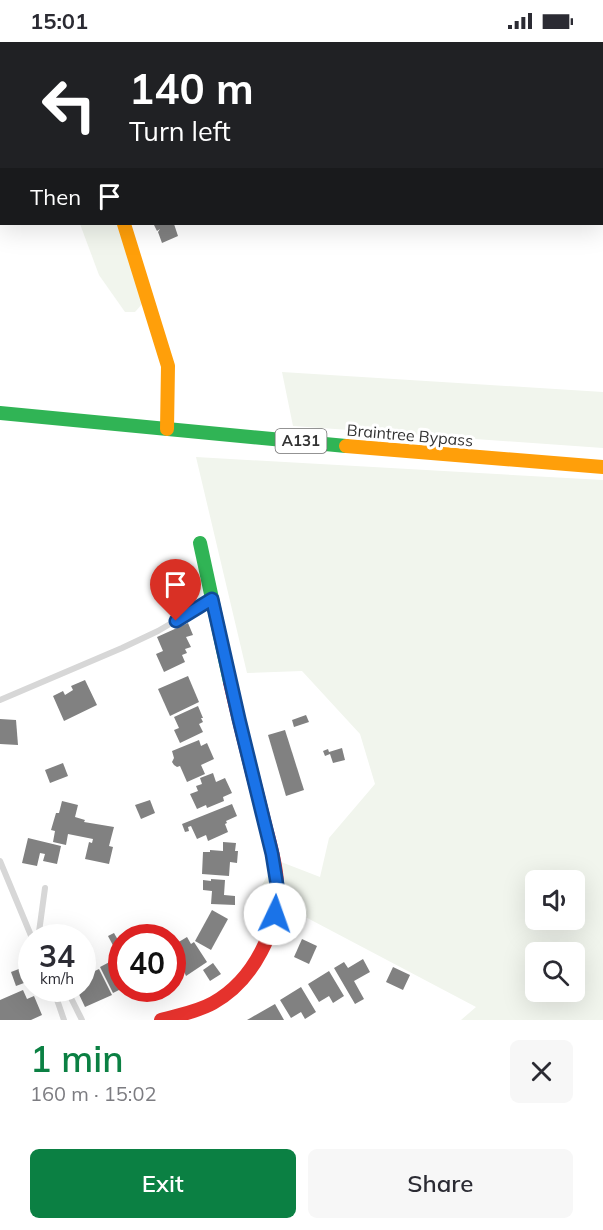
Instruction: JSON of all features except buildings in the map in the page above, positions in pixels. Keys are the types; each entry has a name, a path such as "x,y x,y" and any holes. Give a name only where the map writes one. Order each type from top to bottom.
{"main road":[{"path":"124,225 168,366 167,429"},
{"name":"Braintree Bypass","path":"0,413 398,451 603,467"},
{"path":"161,1020 215,1002 233,988 256,959 269,937 275,914 277,885 272,854 200,543"}],"lane":[{"path":"0,700 158,631 212,599"},
{"path":"0,861 26,924"},
{"path":"40,924 45,888"},
{"path":"58,1002 64,1020"},
{"path":"73,1002 81,1020"}],"shaded area":[{"path":"80,225 118,225 142,304 135,312 125,312 99,275"},
{"path":"282,372 603,392 603,448 293,426"},
{"path":"196,457 603,480 603,1020 461,1020 476,1007 258,892 276,860 320,877 329,838 375,784 360,734 302,671 247,673"}],"traffic: fast":[{"path":"0,413 346,446"},
{"path":"200,543 230,682"}],"traffic: slow":[{"path":"124,225 168,366 167,429"},
{"path":"346,446 603,467"}],"traffic: jam":[{"path":"161,1020 201,1009 228,993 252,967 261,952 274,918 277,900 275,866 230,682"}],"route":[{"path":"176,621 212,599 272,854 277,885 275,914"}]}
